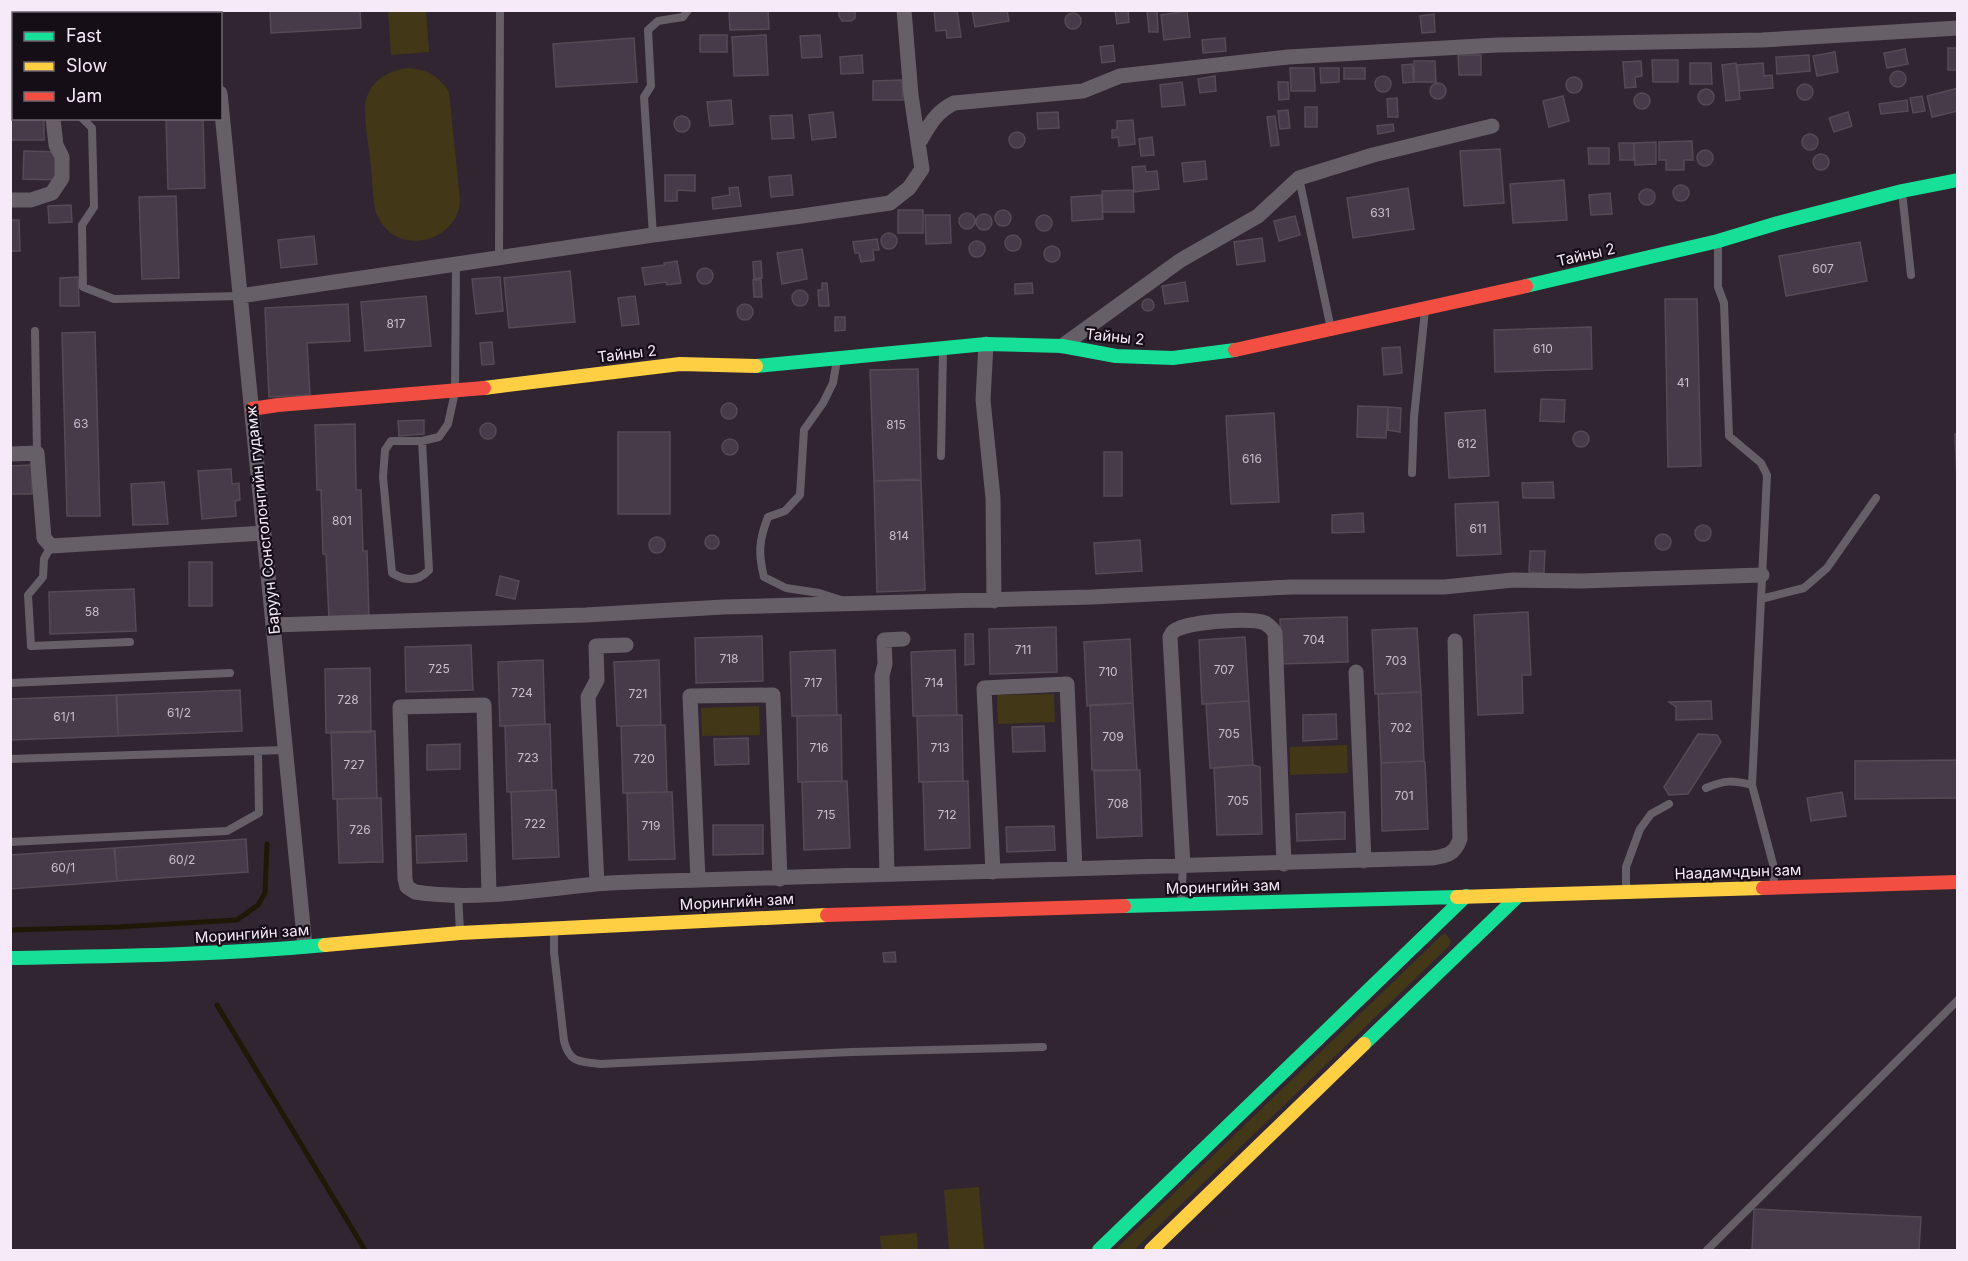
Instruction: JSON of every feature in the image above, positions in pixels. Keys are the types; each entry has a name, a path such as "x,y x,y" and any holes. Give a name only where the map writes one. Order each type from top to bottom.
{"street":[{"path":"240,296 499,257 890,203 909,188 922,169 920,141 911,95 904,10"},
{"path":"920,141 934,116 954,103 1083,91 1120,76 1288,57 1497,45 1762,40 1958,28"},
{"name":"Баруун Сонсголонгийн гудамж","path":"222,113 305,946"},
{"path":"10,200 31,200 52,193 62,178 62,157 56,145 53,120"},
{"path":"1062,346 1181,260 1258,216 1299,178 1373,155 1492,126"},
{"name":"Тайны 2","path":"252,409 278,405 455,392 680,364 746,367 986,345 1062,346 1116,356 1173,358 1248,348 1718,241 1902,191 1958,180"},
{"path":"986,345 983,400 993,498 994,601"},
{"path":"10,454 37,453 44,538 51,546 264,533"},
{"path":"273,625 847,604 994,601 1291,587 1444,587 1513,580 1581,581 1762,575"},
{"path":"1183,866 1170,637 1173,631 1181,627 1211,622 1242,621 1263,622 1275,633 1284,864"},
{"path":"887,874 882,676 885,664 884,640 903,639"},
{"path":"489,894 484,705 400,707 405,879 407,887 415,892 426,894 489,894 597,884 698,880 1432,858 1448,855 1457,848 1460,827 1455,641"},
{"path":"597,884 588,697 597,680 596,646 626,645"},
{"path":"1356,672 1364,861"},
{"path":"993,872 984,688 1067,684 1075,869"},
{"path":"698,880 690,696 774,695 780,879"},
{"name":"Наадамчдын зам","path":"1519,895 1958,882"},
{"path":"1151,1251 1519,895"},
{"name":"Морингийн зам","path":"10,958 184,955 554,927 797,916 1519,895"},
{"path":"1099,1251 1466,896"}],"lane":[{"path":"499,257 500,10"},
{"path":"653,235 644,97 651,86 648,30 658,21 683,17 688,10"},
{"path":"84,120 92,128 94,207 82,225 83,287 114,299 240,296"},
{"path":"1299,178 1331,329"},
{"path":"1902,191 1911,275"},
{"path":"1718,241 1718,287 1724,303 1729,436 1761,463 1767,475 1752,785 1773,864 1774,888"},
{"path":"422,441 429,570 424,576 416,579 400,578 392,573 383,477 385,450 391,441 422,441 439,437 448,424 455,392 456,265"},
{"path":"1412,473 1414,417 1425,309"},
{"path":"35,331 37,453"},
{"path":"941,456 943,349"},
{"path":"837,358 833,383 823,403 804,430 800,495 785,511 768,517 760,538 760,560 764,577 786,588 819,592 838,598 847,604"},
{"path":"1761,599 1804,588 1827,568 1876,498"},
{"path":"51,546 44,559 43,577 28,595 31,645 130,642"},
{"path":"10,683 230,673"},
{"path":"10,759 286,750"},
{"path":"10,843 227,831 259,813 258,751"},
{"path":"1706,788 1722,781 1733,780 1752,785"},
{"path":"1626,892 1626,867 1640,829 1651,814 1669,804"},
{"path":"1180,904 1183,866"},
{"path":"458,894 460,933"},
{"path":"554,927 554,952 564,1041 567,1054 575,1060 600,1064 851,1052 1043,1047"},
{"path":"1707,1251 1958,1000"}],"shaded area":[{"path":"388,11 426,11 429,52 391,55"},
{"path":"408,68 432,74 449,92 460,199 458,213 442,233 417,241 405,240 393,234 383,225 376,213 365,115 366,99 375,83 390,73"},
{"path":"1054,694 1055,722 998,724 997,695"},
{"path":"759,706 760,735 702,736 701,708"},
{"path":"1347,745 1348,773 1290,775 1290,747"},
{"path":"1446,934 1451,941 1449,946 1134,1250 1115,1250 1442,935"},
{"path":"979,1187 984,1250 949,1250 944,1190"},
{"path":"917,1233 918,1250 881,1250 880,1236"}],"building":[{"path":"270,10 360,10 361,28 271,33"},
{"path":"729,10 768,10 769,29 730,30"},
{"path":"839,10 855,10 855,18 851,21 842,21"},
{"path":"934,10 957,10 961,37 947,38 946,30 936,31"},
{"path":"972,10 1007,10 1009,21 975,27"},
{"path":"1115,10 1128,10 1129,22 1117,24"},
{"path":"1147,10 1157,10 1158,32 1149,32"},
{"path":"1187,11 1190,37 1164,40 1161,15"},
{"path":"1070,13 1076,13 1081,21 1079,27 1070,29 1065,24 1065,18"},
{"path":"1434,14 1435,32 1422,33 1420,16"},
{"path":"700,35 727,35 727,52 700,52"},
{"path":"766,35 768,75 734,76 732,37"},
{"path":"820,35 822,57 802,58 800,36"},
{"path":"634,38 637,82 556,87 553,44"},
{"path":"1225,38 1226,51 1203,53 1202,40"},
{"path":"1113,45 1115,61 1102,63 1100,47"},
{"path":"1948,48 1958,48 1958,70 1948,70"},
{"path":"1905,49 1908,64 1887,68 1884,53"},
{"path":"1835,52 1838,72 1817,76 1813,56"},
{"path":"862,55 863,73 841,74 840,57"},
{"path":"1458,55 1481,55 1481,75 1459,75"},
{"path":"1809,55 1810,71 1777,74 1776,57"},
{"path":"1652,60 1678,60 1678,82 1653,82"},
{"path":"1414,61 1435,61 1436,82 1414,82"},
{"path":"1641,61 1642,76 1635,77 1636,87 1625,88 1623,62"},
{"path":"1690,63 1711,63 1712,84 1690,84"},
{"path":"1736,63 1740,99 1726,101 1722,65"},
{"path":"1763,63 1764,76 1772,75 1773,88 1740,91 1737,65"},
{"path":"1412,64 1414,82 1403,83 1402,65"},
{"path":"1290,68 1314,68 1315,91 1291,91"},
{"path":"1320,68 1339,68 1339,82 1321,83"},
{"path":"1344,68 1365,68 1365,79 1344,79"},
{"path":"1895,71 1901,71 1906,79 1904,85 1895,87 1890,82 1890,76"},
{"path":"1215,76 1216,91 1200,93 1198,79"},
{"path":"1380,76 1386,76 1391,84 1389,90 1380,92 1375,87 1375,81"},
{"path":"1571,77 1577,77 1582,85 1580,91 1571,93 1566,88 1566,82"},
{"path":"902,80 903,100 873,100 873,81"},
{"path":"1182,82 1185,105 1162,107 1160,85"},
{"path":"1278,82 1288,82 1289,99 1279,100"},
{"path":"1435,83 1441,83 1446,91 1444,97 1435,99 1430,94 1430,88"},
{"path":"1802,84 1808,84 1813,92 1811,98 1802,100 1797,95 1797,89"},
{"path":"1958,88 1958,111 1932,117 1927,96"},
{"path":"1703,89 1709,89 1714,97 1712,103 1703,105 1698,100 1698,94"},
{"path":"1639,93 1645,93 1650,101 1648,107 1639,109 1634,104 1634,98"},
{"path":"1563,96 1569,121 1549,127 1543,101"},
{"path":"1922,96 1925,111 1913,113 1910,98"},
{"path":"1397,98 1398,117 1388,117 1387,99"},
{"path":"731,100 733,124 710,126 707,102"},
{"path":"1907,100 1908,111 1881,114 1879,104"},
{"path":"1305,107 1317,107 1317,127 1305,127"},
{"path":"1288,110 1290,128 1280,129 1278,111"},
{"path":"10,112 12,112 12,120 44,120 44,140 10,140"},
{"path":"833,112 836,137 812,140 809,115"},
{"path":"1058,112 1059,128 1038,129 1037,113"},
{"path":"1848,112 1852,126 1834,132 1829,118"},
{"path":"792,115 794,138 772,139 770,116"},
{"path":"679,116 685,116 690,124 688,130 679,132 674,127 674,121"},
{"path":"1275,116 1279,145 1271,146 1267,117"},
{"path":"166,120 203,120 205,188 168,189"},
{"path":"1133,120 1135,144 1119,146 1118,137 1112,138 1112,130 1117,130 1117,121"},
{"path":"1393,124 1394,131 1378,134 1377,126"},
{"path":"1017,132 1023,134 1025,140 1023,146 1017,148 1011,146 1009,140 1011,134"},
{"path":"1807,134 1813,134 1818,142 1816,148 1807,150 1802,145 1802,139"},
{"path":"1152,137 1154,155 1141,156 1139,139"},
{"path":"1692,141 1693,160 1684,160 1684,170 1666,170 1666,160 1659,160 1659,142"},
{"path":"1656,142 1656,164 1635,165 1634,143"},
{"path":"1619,143 1634,143 1634,160 1620,160"},
{"path":"1588,148 1609,148 1609,164 1589,164"},
{"path":"1500,149 1504,203 1464,206 1460,151"},
{"path":"1705,150 1711,152 1713,158 1711,164 1705,166 1699,164 1697,158 1699,152"},
{"path":"24,151 60,152 59,180 23,179"},
{"path":"1818,154 1824,154 1829,162 1827,168 1818,170 1813,165 1813,159"},
{"path":"1205,161 1207,179 1184,182 1182,163"},
{"path":"1145,166 1146,172 1157,171 1159,189 1134,192 1132,167"},
{"path":"665,175 695,175 695,191 677,190 677,201 665,201"},
{"path":"791,175 793,195 771,197 769,177"},
{"path":"1564,180 1567,220 1513,223 1510,184"},
{"path":"1678,185 1684,185 1689,193 1687,199 1678,201 1673,196 1673,190"},
{"path":"738,187 741,206 713,209 712,198 730,195 729,188"},
{"path":"1408,188 1414,229 1353,238 1347,198"},
{"path":"1644,189 1650,189 1655,197 1653,203 1644,205 1639,200 1639,194"},
{"path":"1133,190 1134,212 1103,212 1102,191"},
{"path":"1610,193 1612,214 1591,215 1589,195"},
{"path":"1101,195 1103,219 1072,221 1071,197"},
{"path":"176,196 179,278 142,279 139,197"},
{"path":"71,205 72,222 49,223 48,206"},
{"path":"898,210 923,210 923,233 898,233"},
{"path":"1000,210 1006,210 1011,218 1009,224 1000,226 995,221 995,215"},
{"path":"967,213 973,215 975,221 973,227 967,229 961,227 959,221 961,215"},
{"path":"981,214 987,214 992,222 990,228 981,230 976,225 976,219"},
{"path":"925,215 950,215 951,243 926,244"},
{"path":"1041,215 1047,215 1052,223 1050,229 1041,231 1036,226 1036,220"},
{"path":"1295,216 1300,235 1279,241 1274,221"},
{"path":"10,220 19,220 20,251 10,251"},
{"path":"886,233 892,233 897,241 895,247 886,249 881,244 881,238"},
{"path":"1010,235 1016,235 1021,243 1019,249 1010,251 1005,246 1005,240"},
{"path":"314,236 317,264 281,268 278,240"},
{"path":"1262,238 1265,261 1237,265 1234,242"},
{"path":"877,239 879,250 873,250 874,260 861,262 859,253 855,253 853,242"},
{"path":"974,241 980,241 985,249 983,255 974,257 969,252 969,246"},
{"path":"1860,242 1867,281 1786,296 1779,256"},
{"path":"1049,246 1055,246 1060,254 1058,260 1049,262 1044,257 1044,251"},
{"path":"802,249 807,279 782,284 777,253"},
{"path":"677,261 681,283 667,285 666,282 645,285 642,268"},
{"path":"761,261 762,278 754,279 753,262"},
{"path":"702,268 708,268 713,276 711,282 702,284 697,279 697,273"},
{"path":"570,271 575,322 509,328 504,278"},
{"path":"78,277 79,306 60,306 60,278"},
{"path":"500,277 503,311 476,314 472,279"},
{"path":"753,280 761,280 762,297 754,297"},
{"path":"1185,282 1188,301 1165,304 1162,286"},
{"path":"822,283 827,283 829,306 819,306 818,290 822,290"},
{"path":"1032,283 1033,293 1015,294 1015,284"},
{"path":"797,290 803,290 808,298 806,304 797,306 792,301 792,295"},
{"path":"426,296 431,346 365,351 361,302"},
{"path":"635,296 639,324 622,326 618,298"},
{"path":"1150,299 1153,300 1153,310 1146,311 1143,310 1142,303 1143,300"},
{"path":"1665,299 1697,299 1701,466 1668,467"},
{"path":"348,304 350,341 307,343 310,395 269,397 265,308"},
{"path":"742,304 748,304 753,312 751,318 742,320 737,315 737,309"},
{"path":"835,317 845,317 845,330 835,331"},
{"path":"1591,327 1592,369 1495,372 1494,330"},
{"path":"95,332 100,516 67,516 62,333"},
{"path":"492,342 494,364 482,365 480,343"},
{"path":"1400,347 1402,373 1384,375 1382,348"},
{"path":"918,369 921,479 874,481 870,370"},
{"path":"1541,399 1565,400 1564,422 1540,421"},
{"path":"729,403 737,411 729,419 721,411"},
{"path":"1358,406 1388,407 1386,438 1357,437"},
{"path":"1388,407 1401,408 1400,432 1388,430"},
{"path":"1485,410 1489,476 1449,478 1445,413"},
{"path":"1274,413 1279,502 1231,504 1226,416"},
{"path":"424,420 424,434 399,436 398,421"},
{"path":"488,423 496,431 488,439 480,431"},
{"path":"355,424 356,490 361,490 363,551 367,551 369,619 329,620 326,554 323,554 321,490 317,490 315,425"},
{"path":"1581,431 1587,433 1589,439 1587,445 1581,447 1575,445 1573,439 1575,433"},
{"path":"618,432 670,432 670,514 618,514"},
{"path":"1955,434 1958,434 1958,507"},
{"path":"730,439 738,447 730,455 722,447"},
{"path":"1104,452 1122,452 1122,496 1104,496"},
{"path":"32,465 32,494 10,494 10,466"},
{"path":"231,469 232,484 239,483 240,500 235,501 236,516 202,519 198,471"},
{"path":"921,480 925,590 877,592 874,481"},
{"path":"164,482 168,524 133,525 131,484"},
{"path":"1553,482 1554,498 1523,498 1522,483"},
{"path":"1498,502 1501,554 1457,556 1455,504"},
{"path":"1363,513 1364,532 1332,533 1332,515"},
{"path":"1703,525 1709,527 1711,533 1709,539 1703,541 1697,539 1695,533 1697,527"},
{"path":"1663,534 1669,536 1671,542 1669,548 1663,550 1657,548 1655,542 1657,536"},
{"path":"709,535 715,535 719,542 715,549 709,549 705,545 705,539"},
{"path":"657,537 665,545 657,553 649,545"},
{"path":"1140,540 1142,571 1096,574 1094,543"},
{"path":"1530,551 1545,551 1544,573 1529,572"},
{"path":"189,562 212,562 212,606 189,606"},
{"path":"500,576 519,581 515,599 496,595"},
{"path":"134,589 136,631 50,634 49,592"},
{"path":"1528,612 1531,675 1522,675 1523,713 1478,715 1474,615"},
{"path":"1347,617 1348,662 1281,664 1280,619"},
{"path":"1056,627 1057,672 990,674 989,629"},
{"path":"1417,628 1421,692 1375,694 1372,630"},
{"path":"965,634 973,634 974,664 965,665"},
{"path":"762,636 763,681 696,683 695,638"},
{"path":"1245,637 1249,701 1202,704 1199,640"},
{"path":"1130,639 1133,703 1087,706 1084,642"},
{"path":"471,645 473,690 406,692 405,647"},
{"path":"835,650 837,715 792,716 790,652"},
{"path":"955,650 957,715 913,716 911,652"},
{"path":"543,660 545,724 500,726 498,662"},
{"path":"659,660 661,725 617,726 614,662"},
{"path":"370,668 371,732 326,733 325,669"},
{"path":"240,690 242,731 118,736 117,695"},
{"path":"1421,692 1424,761 1381,763 1378,694"},
{"path":"116,695 118,736 10,740 10,699"},
{"path":"1249,701 1253,765 1210,768 1206,704"},
{"path":"1711,701 1712,719 1676,720 1676,707 1669,702"},
{"path":"1133,703 1137,770 1092,770 1090,705"},
{"path":"1336,714 1337,739 1303,741 1303,715"},
{"path":"841,715 842,781 798,782 797,716"},
{"path":"962,715 963,781 919,782 917,716"},
{"path":"550,724 552,790 507,792 505,726"},
{"path":"665,725 667,792 623,793 621,726"},
{"path":"1044,726 1045,751 1013,752 1012,727"},
{"path":"375,731 377,798 333,799 331,732"},
{"path":"1698,734 1717,735 1721,742 1688,794 1669,795 1664,787"},
{"path":"748,738 749,764 715,765 714,739"},
{"path":"460,744 460,769 427,770 427,745"},
{"path":"1958,760 1958,798 1855,799 1855,761"},
{"path":"1424,761 1428,829 1382,831 1381,763"},
{"path":"1253,765 1260,767 1262,834 1217,835 1214,768"},
{"path":"1140,770 1142,836 1097,838 1094,771"},
{"path":"847,781 850,848 804,850 802,782"},
{"path":"968,781 970,848 925,850 923,782"},
{"path":"556,790 559,857 513,859 511,792"},
{"path":"672,792 675,859 629,860 627,793"},
{"path":"1842,792 1846,816 1811,821 1807,798"},
{"path":"381,798 383,862 339,863 337,799"},
{"path":"1345,812 1345,839 1297,841 1296,814"},
{"path":"713,825 763,825 763,854 713,855"},
{"path":"1054,826 1055,850 1007,852 1006,827"},
{"path":"466,834 467,861 417,863 416,836"},
{"path":"246,839 248,872 117,881 115,848"},
{"path":"114,848 117,881 10,889 10,855"},
{"path":"895,952 896,962 884,962 883,953"},
{"path":"1754,1209 1921,1217 1919,1250 1752,1250"}],"waterway":[{"path":"10,930 237,920 258,905 265,893 267,844"},
{"path":"217,1005 365,1250"}],"traffic: fast":[{"path":"1526,286 1718,241 1902,191 1958,180"},
{"path":"756,366 986,344 1062,346 1116,356 1173,358 1235,350"},
{"path":"1364,1044 1519,895"},
{"path":"1099,1250 1466,896"},
{"path":"1124,906 1457,897"},
{"path":"10,958 207,953 325,945"}],"traffic: slow":[{"path":"484,388 680,364 756,366"},
{"path":"1457,897 1763,888"},
{"path":"325,945 460,933 827,915"},
{"path":"1151,1250 1364,1044"}],"traffic: jam":[{"path":"1235,350 1526,286"},
{"path":"252,409 484,388"},
{"path":"1763,888 1958,882"},
{"path":"827,915 1124,906"}]}
